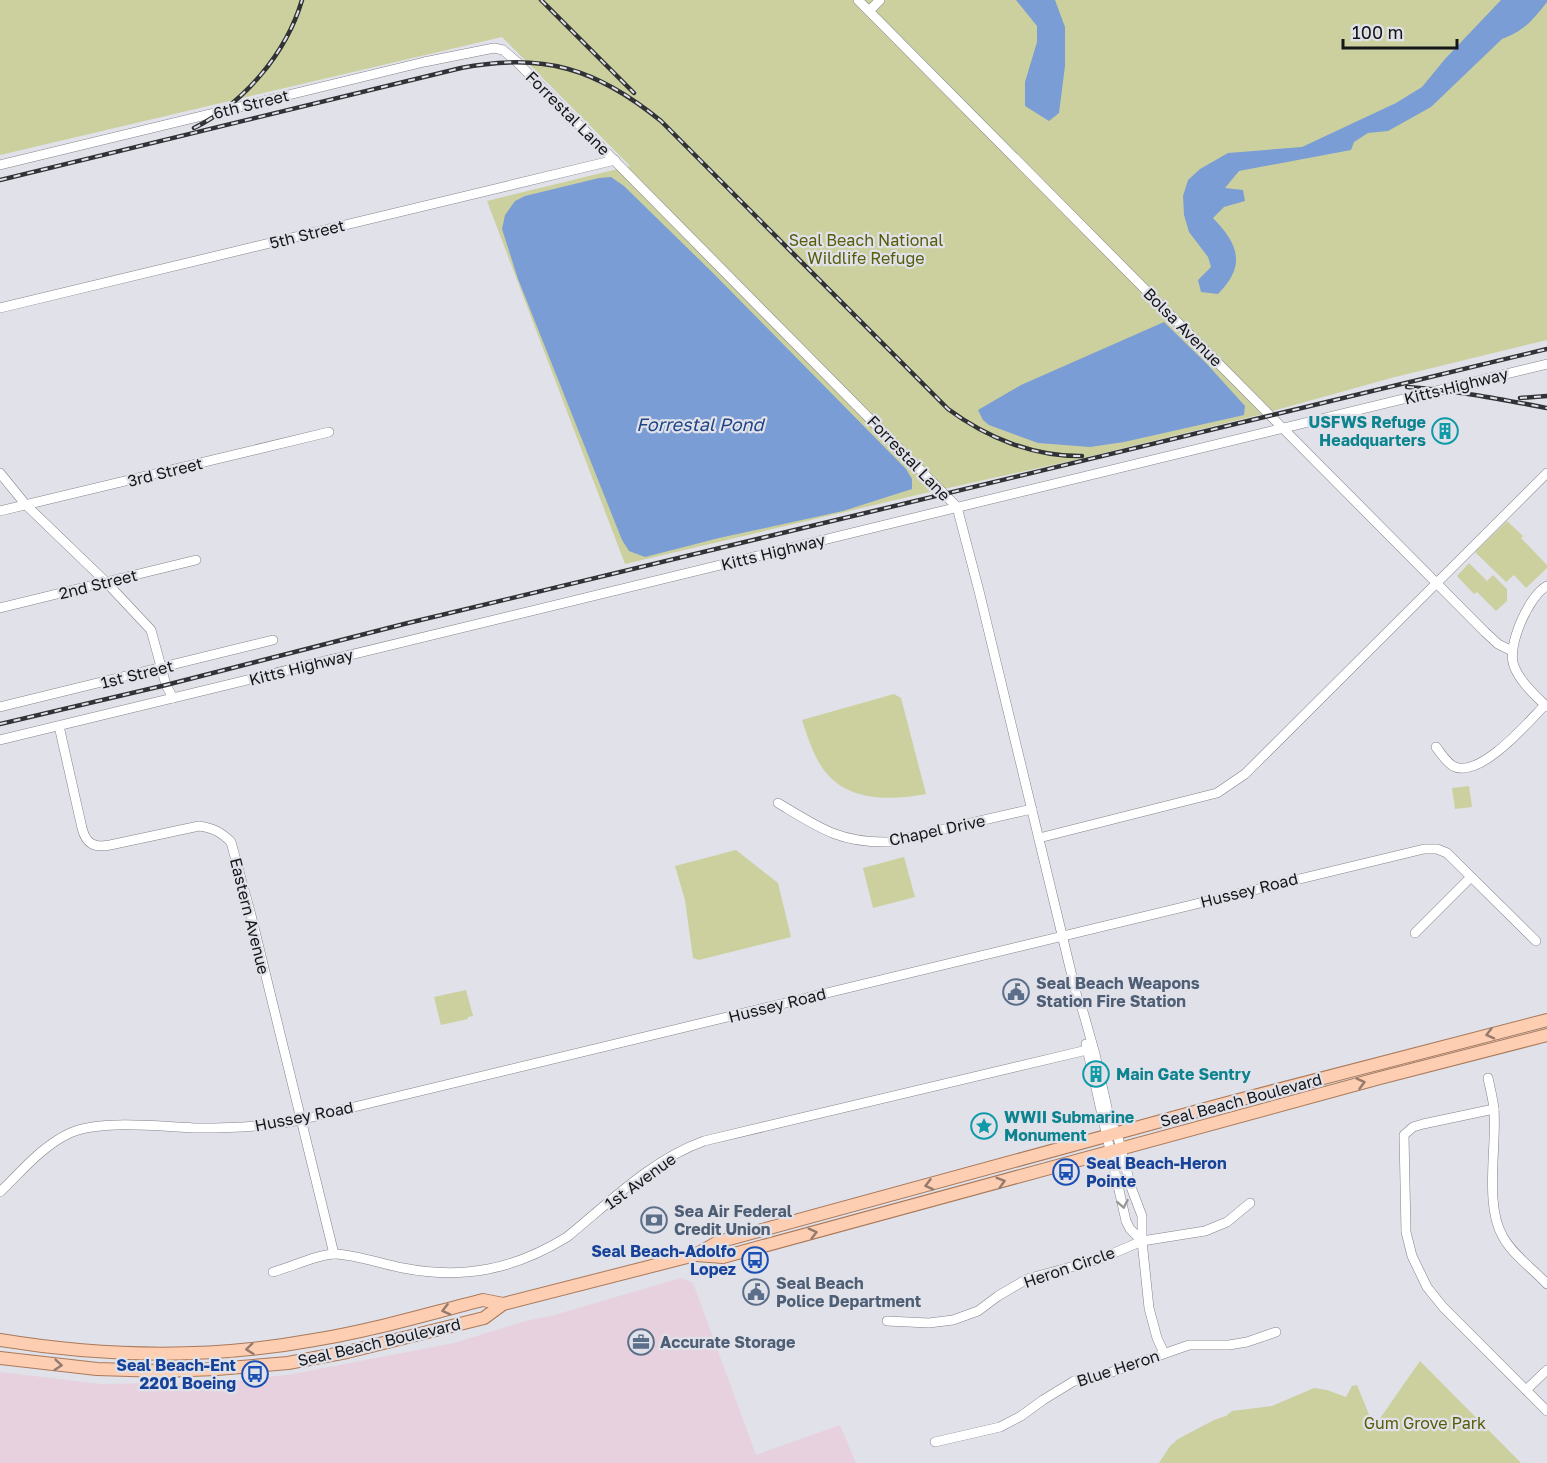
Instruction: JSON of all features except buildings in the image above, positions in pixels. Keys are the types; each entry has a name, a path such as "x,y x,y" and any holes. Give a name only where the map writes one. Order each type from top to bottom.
{"main road":[{"name":"Seal Beach Boulevard","path":"0,1358 116,1370 162,1371 288,1363 347,1352 484,1318 503,1304 695,1255 718,1242 1547,1020"},
{"name":"Seal Beach Boulevard","path":"695,1255 723,1257 1380,1078 1547,1035"},
{"name":"Seal Beach Boulevard","path":"0,1340 120,1353 216,1352 314,1341 483,1300 503,1304"},
{"path":"216,1352 217,1369"}],"street":[{"name":"Bolsa Avenue","path":"858,0 1437,584 1498,644 1512,651"},
{"path":"869,11 880,0"},
{"name":"6th Street","path":"0,165 424,62 495,48 503,50"},
{"name":"Forrestal Lane","path":"503,50 518,62 957,507 1080,1005 1099,1069 1112,1135"},
{"name":"5th Street","path":"0,308 615,160"},
{"name":"Kitts Highway","path":"0,740 1547,364"},
{"name":"3rd Street","path":"0,511 329,432"},
{"path":"1039,838 1217,793 1245,774 1547,472"},
{"path":"0,473 26,505 106,582 151,630 166,685 173,698"},
{"name":"2nd Street","path":"0,608 196,560"},
{"path":"1436,747 1456,768 1467,768 1484,761 1500,750 1546,706 1523,681 1513,665 1512,651 1530,604 1547,586"},
{"name":"1st Street","path":"0,707 273,640"},
{"name":"Eastern Avenue","path":"59,726 84,837 90,843 98,847 110,846 199,826 213,828 224,834 231,842 251,915 333,1254"},
{"name":"Chapel Drive","path":"778,803 826,831 847,839 866,842 888,842 1032,809"},
{"name":"Hussey Road","path":"0,1192 50,1144 81,1128 148,1125 244,1128 300,1120 1424,849 1437,849 1447,853 1536,941"},
{"path":"1415,933 1471,877"},
{"name":"Forrestal Lane","path":"1080,1005 1077,1010 1112,1135"},
{"name":"1st Avenue","path":"273,1272 333,1254 441,1274 469,1273 493,1268 522,1260 554,1245 661,1162 704,1141 1087,1050"},
{"path":"1488,1078 1494,1109 1496,1219 1507,1244 1547,1284"},
{"path":"1494,1109 1423,1124 1413,1127 1404,1135 1406,1232 1412,1256 1427,1287 1443,1307 1547,1411"},
{"path":"1112,1135 1126,1221 1130,1229 1142,1241"},
{"path":"1116,1150 1142,1216 1142,1241 1149,1308 1157,1338 1164,1353"},
{"name":"Heron Circle","path":"887,1321 929,1323 953,1320 978,1311 1027,1279 1100,1258 1142,1241 1205,1231 1227,1222 1250,1203"},
{"name":"Blue Heron","path":"935,1442 1000,1427 1074,1381 1109,1373 1189,1345 1229,1345 1247,1342 1276,1332"},
{"path":"1526,1390 1547,1370"}],"shaded area":[{"path":"681,1278 693,1283 756,1455 840,1425 856,1463 0,1463 0,1372 101,1384 229,1382 293,1374 454,1343"}],"green space":[{"name":"Seal Beach National Wildlife Refuge","path":"0,0 1547,0 1547,340 1075,460 625,564 487,201 630,166 502,37 0,155"},
{"path":"1507,521 1547,565 1547,568 1526,588 1514,575 1506,582 1475,552"},
{"path":"1469,563 1487,581 1493,575 1507,589 1507,601 1496,611 1477,592 1474,594 1457,576"},
{"path":"894,694 901,698 926,794 887,798 849,790 838,784 823,769 812,749 802,720"},
{"path":"1469,786 1472,807 1455,809 1452,788"},
{"path":"736,850 778,883 791,937 699,960 693,958 685,900 675,866"},
{"path":"904,857 915,897 873,908 863,868"},
{"path":"466,990 473,1016 441,1025 434,997"},
{"name":"Gum Grove Park","path":"1420,1361 1521,1463 1159,1463 1170,1446 1178,1439 1232,1411 1272,1406 1314,1388 1346,1397 1352,1386 1357,1385 1374,1427"}],"water":[{"path":"1016,0 1055,0 1065,27 1065,66 1059,113 1049,121 1025,106 1025,82 1037,42 1037,26"},
{"path":"1501,0 1547,0 1547,2 1528,24 1502,39 1431,107 1388,131 1368,133 1354,142 1351,150 1239,171 1225,188 1243,190 1245,201 1224,207 1213,218 1233,246 1236,264 1233,274 1218,294 1201,292 1198,280 1211,267 1208,257 1189,232 1184,215 1183,196 1188,180 1200,169 1228,153 1302,147 1396,103 1422,87"},
{"name":"Forrestal Pond","path":"611,177 624,186 713,273 906,469 912,479 912,489 843,511 645,557 629,551 622,540 518,279 502,229 505,215 515,201 525,196"},
{"path":"1164,322 1245,406 1244,415 1124,442 1090,447 1038,443 989,425 983,420 978,410 1021,385"}],"railway":[{"path":"194,128 230,105 261,75 285,39 302,0"},
{"path":"541,0 634,93"},
{"path":"0,180 461,68 518,62 568,69 591,77 614,89 661,121 948,409 978,428 1028,449 1082,456"},
{"path":"0,724 166,685 404,624 1547,349"},
{"path":"1407,387 1494,398 1547,408"},
{"path":"1520,398 1547,396"}],"place":[{"name":"USFWS Refuge Headquarters","path":"1445,431"},
{"name":"Seal Beach Weapons Station Fire Station","path":"1016,992"},
{"name":"Main Gate Sentry","path":"1096,1074"},
{"name":"WWII Submarine Monument","path":"984,1126"},
{"name":"Seal Beach-Heron Pointe","path":"1066,1172"},
{"name":"Sea Air Federal Credit Union","path":"654,1220"},
{"name":"Seal Beach-Adolfo Lopez","path":"755,1260"},
{"name":"Seal Beach Police Department","path":"756,1292"},
{"name":"Accurate Storage","path":"641,1342"},
{"name":"Seal Beach-Ent 2201 Boeing","path":"255,1374"}]}
